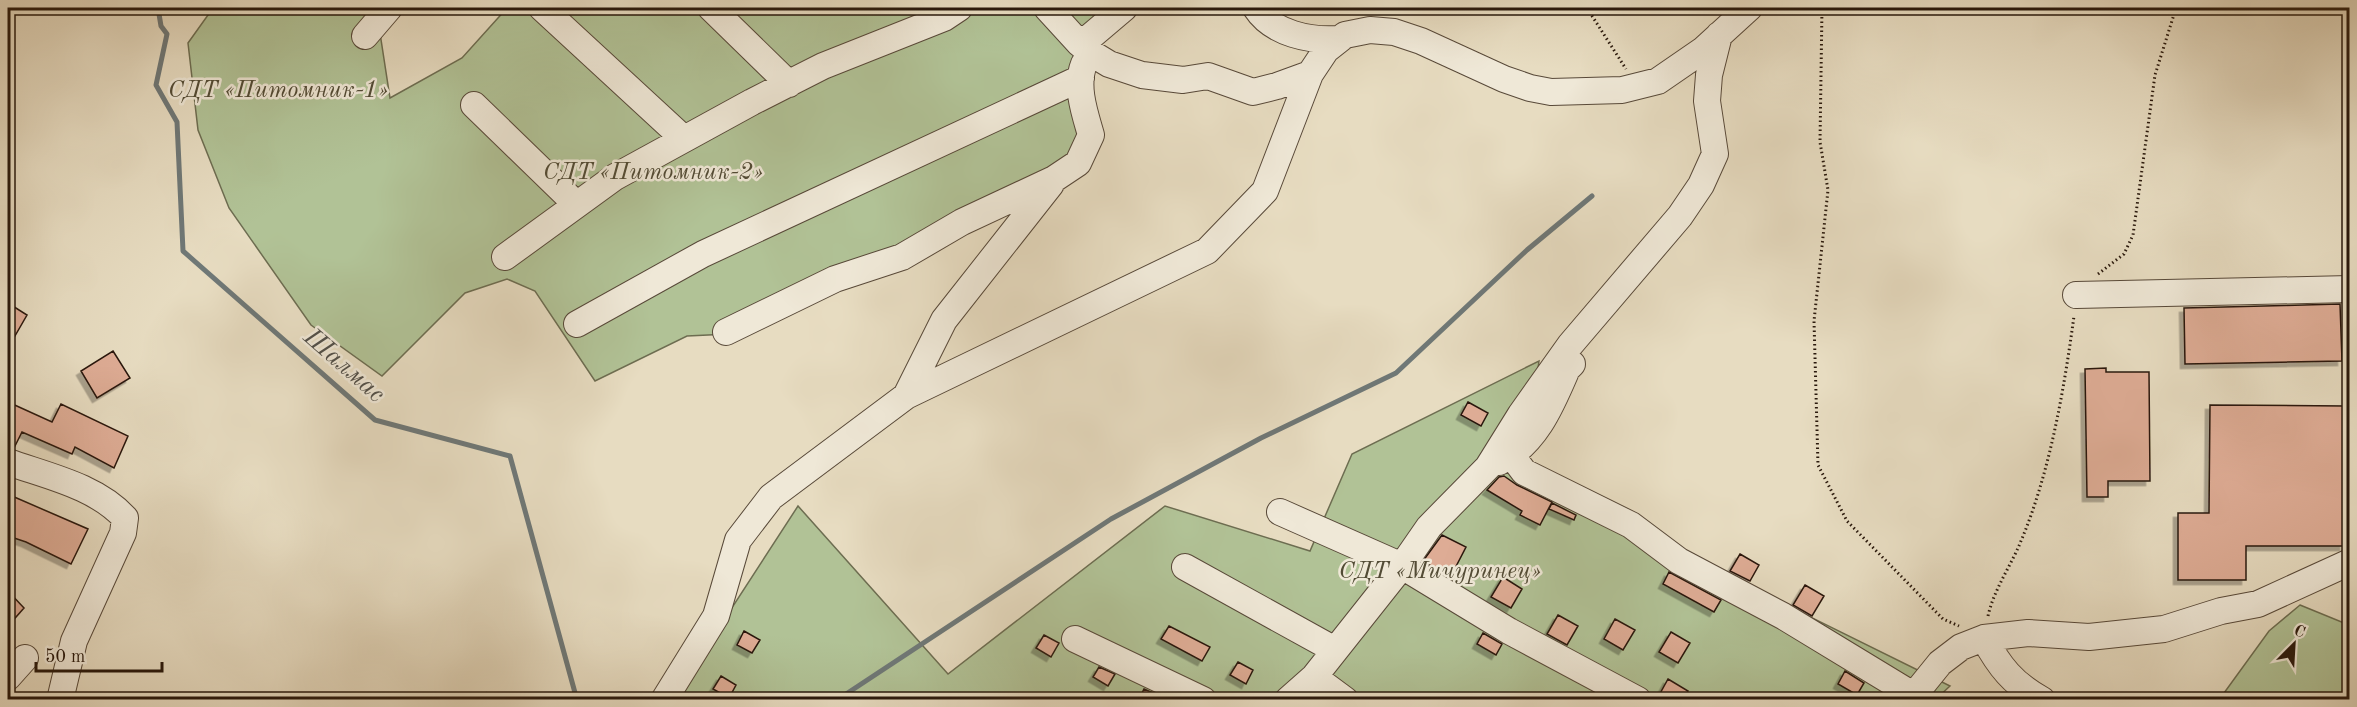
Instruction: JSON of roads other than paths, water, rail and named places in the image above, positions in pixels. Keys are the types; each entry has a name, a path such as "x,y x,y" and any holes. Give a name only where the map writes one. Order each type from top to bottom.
{"street":[{"path":"365,36 389,8"},
{"path":"542,8 684,139"},
{"path":"711,8 789,84"},
{"path":"505,257 615,177 684,139 824,66 944,18 959,8"},
{"path":"726,332 836,279 902,257 962,222 1054,179 1078,163 1091,135 1082,106 1081,78 1085,48 1091,36 1124,8"},
{"path":"1256,8 1261,16 1278,28 1320,40 1339,39"},
{"path":"663,699 716,616 738,540 771,497 906,396 1207,251 1265,191 1310,74 1326,50 1345,34 1370,30 1394,32 1421,41 1504,79 1551,92 1622,90 1658,81 1703,50 1749,8"},
{"path":"1052,9 1085,48 1110,64 1142,75 1183,80 1208,76 1253,92 1310,74"},
{"path":"1288,699 1314,677 1402,567 1429,527 1488,467 1521,414 1570,345 1680,216 1701,185 1716,154 1707,102 1708,75 1719,36"},
{"path":"577,324 703,254 1081,78"},
{"path":"474,105 576,204"},
{"path":"906,396 944,320 1054,179"},
{"path":"1488,467 1512,456 1545,419 1567,369 1602,332 1625,299 1634,270"},
{"path":"2076,295 2349,289"},
{"path":"1512,456 1524,472 1631,525 1679,561 1783,616 1911,697 1940,663 1980,628 2089,637 2164,629 2221,611 2258,604 2349,562"},
{"path":"8,462 99,495 114,505 125,518 123,533 74,641 60,699"},
{"path":"1280,512 1402,567 1509,631 1638,699"},
{"path":"1185,567 1335,650"},
{"path":"1980,628 1999,665 2030,693 2042,699"},
{"path":"1075,639 1203,699"},
{"path":"8,677 25,658"},
{"path":"1314,677 1345,699"}],"waterway":[{"name":"Шалмас","path":"158,8 161,26 167,34 156,85 177,122 183,251 375,420 510,456 577,700"},
{"path":"837,700 1111,519 1261,438 1396,373 1527,250 1592,196"}],"park label":[{"name":"СДТ «Питомник-1»","path":"278,91"},
{"name":"СДТ «Питомник-2»","path":"653,173"},
{"name":"СДТ «Мичуринец»","path":"1440,572"}]}
